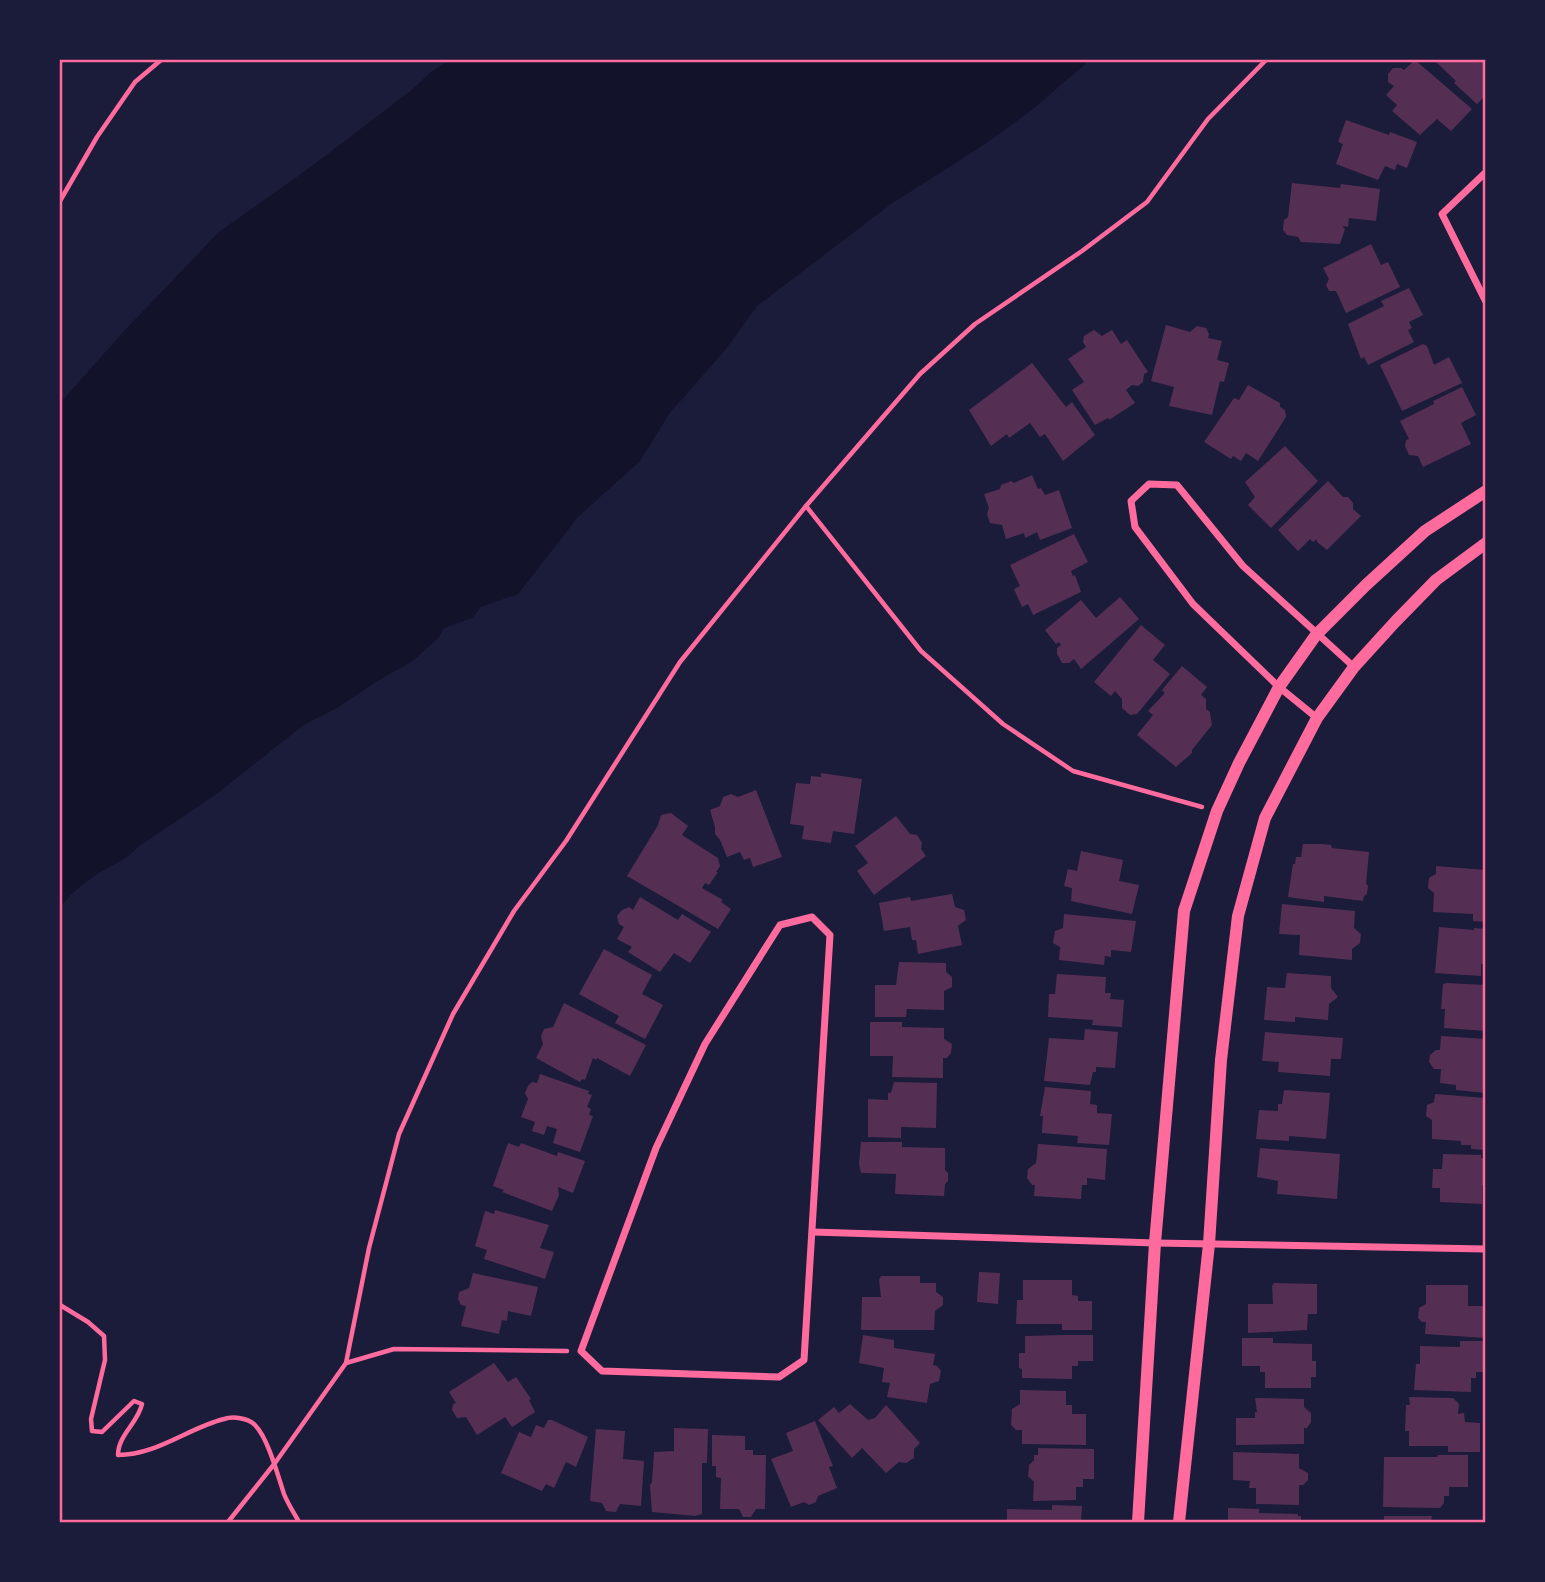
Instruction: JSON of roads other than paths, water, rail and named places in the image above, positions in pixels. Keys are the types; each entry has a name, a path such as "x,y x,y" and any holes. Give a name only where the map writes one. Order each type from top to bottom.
{"street":[{"path":"1486,172 1442,214 1486,302"},
{"path":"1317,718 1279,687 1193,604 1135,527 1131,501 1149,484 1177,485 1243,566 1354,667"},
{"path":"1138,1522 1155,1243 1184,911 1217,811 1279,687 1316,635 1425,531 1486,491"},
{"path":"1179,1522 1209,1244 1221,1060 1237,916 1265,818 1317,718 1354,667 1436,580 1486,543"},
{"path":"812,917 830,935 813,1232 804,1360 779,1377 601,1371 582,1351 656,1149 705,1044 780,925 812,917"},
{"path":"813,1232 1155,1243 1486,1248"}]}
